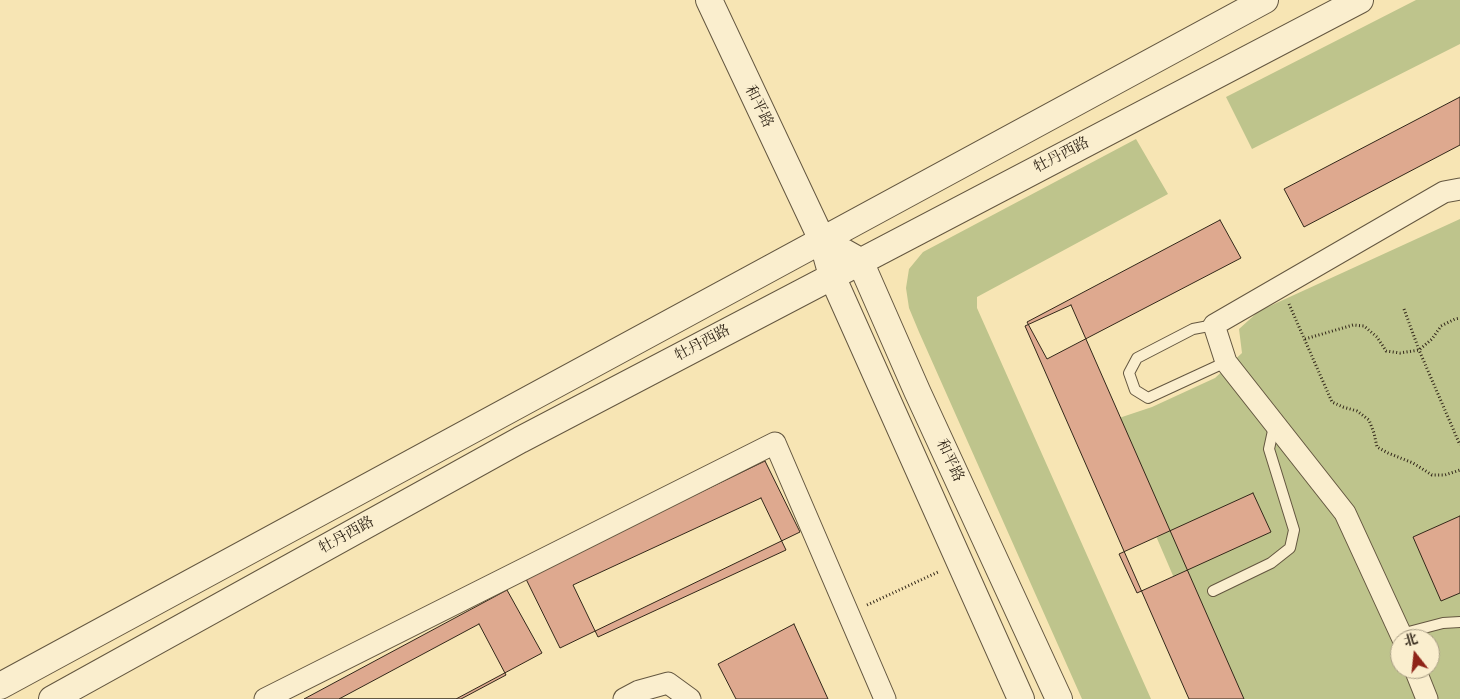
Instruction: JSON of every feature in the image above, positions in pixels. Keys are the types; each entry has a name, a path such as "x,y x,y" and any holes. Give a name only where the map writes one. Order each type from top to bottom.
{"street":[{"name":"和平路","path":"709,0 822,240 832,276 1021,699"},
{"path":"0,686 1264,0"},
{"name":"牡丹西路","path":"52,699 520,440 1360,0"},
{"path":"1399,629 1346,513 1226,362 1214,325 1444,192 1460,189"},
{"path":"822,240 860,261"},
{"name":"和平路","path":"860,261 917,391 1059,699"},
{"path":"266,699 775,443 884,699"},
{"path":"1419,679 1427,699"},
{"path":"624,699 639,691 668,684 690,699"}],"lane":[{"path":"1214,325 1193,329 1137,358 1129,373 1135,390 1148,398 1226,362"},
{"path":"1213,591 1271,563 1290,548 1294,530 1270,449 1274,424"},
{"path":"1424,629 1443,623 1460,622"}],"path":[{"path":"1281,286 1332,402 1357,411 1369,420 1377,447 1388,453 1413,463 1432,475 1445,475 1460,470"},
{"path":"1404,309 1419,350 1460,446"},
{"path":"1305,339 1353,324 1364,326 1377,337 1386,351 1400,353 1419,350 1432,339 1441,326 1455,318 1460,318"},
{"path":"848,614 938,571"}],"green space":[{"path":"1416,0 1460,0 1460,44 1252,149 1226,97"},
{"path":"1136,139 1168,194 977,297 977,308 1151,699 1082,699 919,332 909,308 906,288 909,269 923,252"},
{"path":"1460,219 1460,699 1226,699 1107,422 1152,407 1215,378 1242,353 1239,329 1259,311"}],"building":[{"path":"1460,97 1460,145 1304,227 1284,189"},
{"path":"1220,220 1241,258 1047,359 1027,322"},
{"path":"1071,305 1244,699 1189,699 1025,326"},
{"path":"765,461 800,532 560,648 525,577"},
{"path":"1253,493 1271,532 1137,593 1119,554"},
{"path":"761,498 786,550 598,637 573,585"},
{"path":"1460,516 1460,593 1441,601 1413,537"},
{"path":"507,590 542,653 456,699 304,699"},
{"path":"479,624 506,675 461,699 339,699"},
{"path":"794,624 828,699 736,699 718,664"}]}
